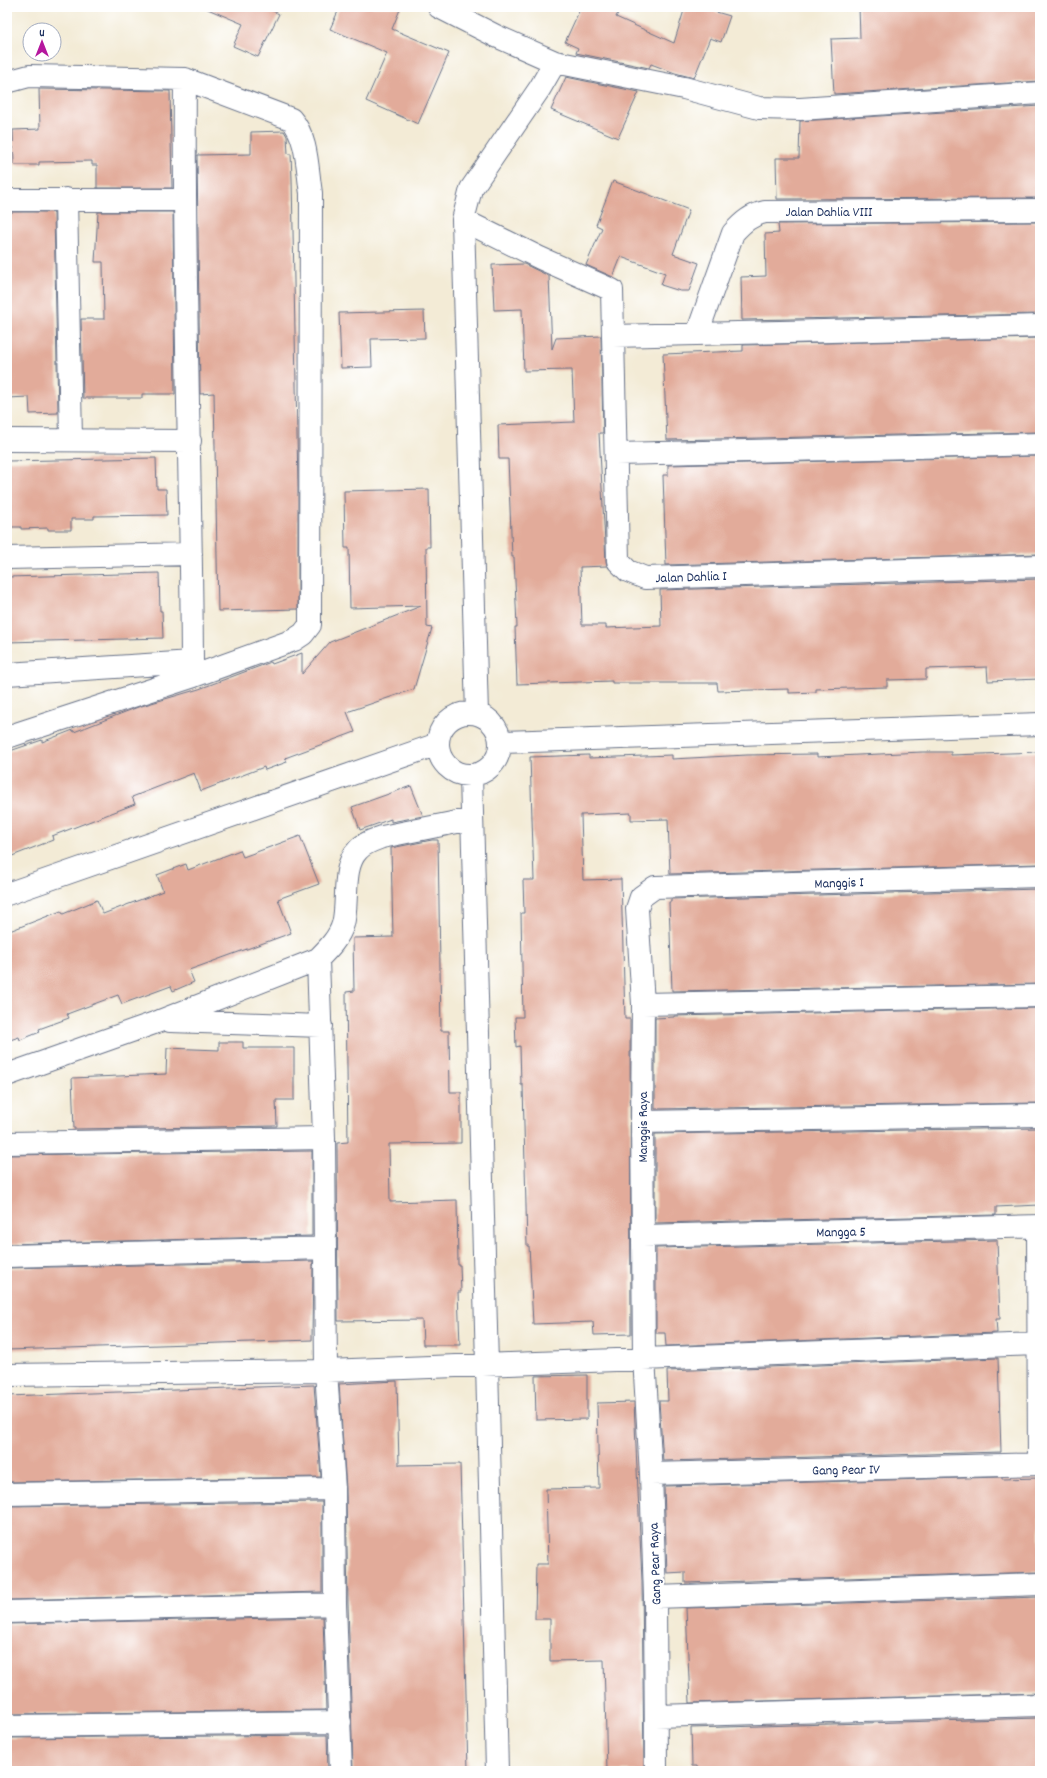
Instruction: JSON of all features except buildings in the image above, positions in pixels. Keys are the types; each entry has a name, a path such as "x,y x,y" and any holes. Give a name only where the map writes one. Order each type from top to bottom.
{"street":[{"path":"439,7 496,36 555,62 684,88 759,108 778,110 1040,93"},
{"path":"477,714 463,220 471,189 540,88 555,62"},
{"path":"7,82 29,76 185,79 291,119 298,127 302,136 311,193 310,624 302,634 294,640 193,669 7,737"},
{"path":"185,79 184,200 190,441 193,669"},
{"path":"66,199 71,439"},
{"path":"7,200 184,200"},
{"name":"Jalan Dahlia VIII","path":"698,334 733,233 744,221 754,214 765,212 1040,210"},
{"name":"Jalan Dahlia I","path":"463,220 540,258 612,290 618,561 628,571 645,578 1040,566"},
{"path":"613,336 1040,326"},
{"path":"7,440 71,439 190,441"},
{"path":"616,454 1040,444"},
{"path":"7,558 192,554"},
{"path":"7,674 193,669"},
{"path":"465,713 477,714 483,716 494,724 497,729 501,742 498,758 487,771 471,776 460,775 451,770 444,763 439,754 438,744 442,728 450,720 465,713"},
{"path":"501,742 1040,724"},
{"path":"7,894 438,744"},
{"path":"471,776 487,1364 496,1771"},
{"path":"7,1075 160,1021 318,959 331,946 343,925 351,860 358,849 382,837 472,819"},
{"name":"Manggis I","path":"641,897 655,887 1040,876"},
{"name":"Manggis Raya","path":"641,897 637,909 643,1004 642,1122 644,1358"},
{"path":"318,959 324,1138 326,1370 334,1489 335,1604 341,1771"},
{"path":"643,1004 1040,996"},
{"path":"160,1021 321,1026"},
{"path":"642,1122 1040,1115"},
{"path":"7,1143 324,1138"},
{"path":"1039,1226 1037,1344 1039,1464"},
{"name":"Mangga 5","path":"643,1236 1039,1226"},
{"path":"7,1256 325,1248"},
{"path":"7,1375 326,1370 1037,1344"},
{"name":"Gang Pear Raya","path":"644,1358 651,1474 655,1597 656,1771"},
{"name":"Gang Pear IV","path":"651,1474 1039,1464"},
{"path":"7,1494 334,1489"},
{"path":"655,1597 1040,1584"},
{"path":"7,1612 335,1604"},
{"path":"656,1716 1040,1705"},
{"path":"7,1726 340,1722"}]}
